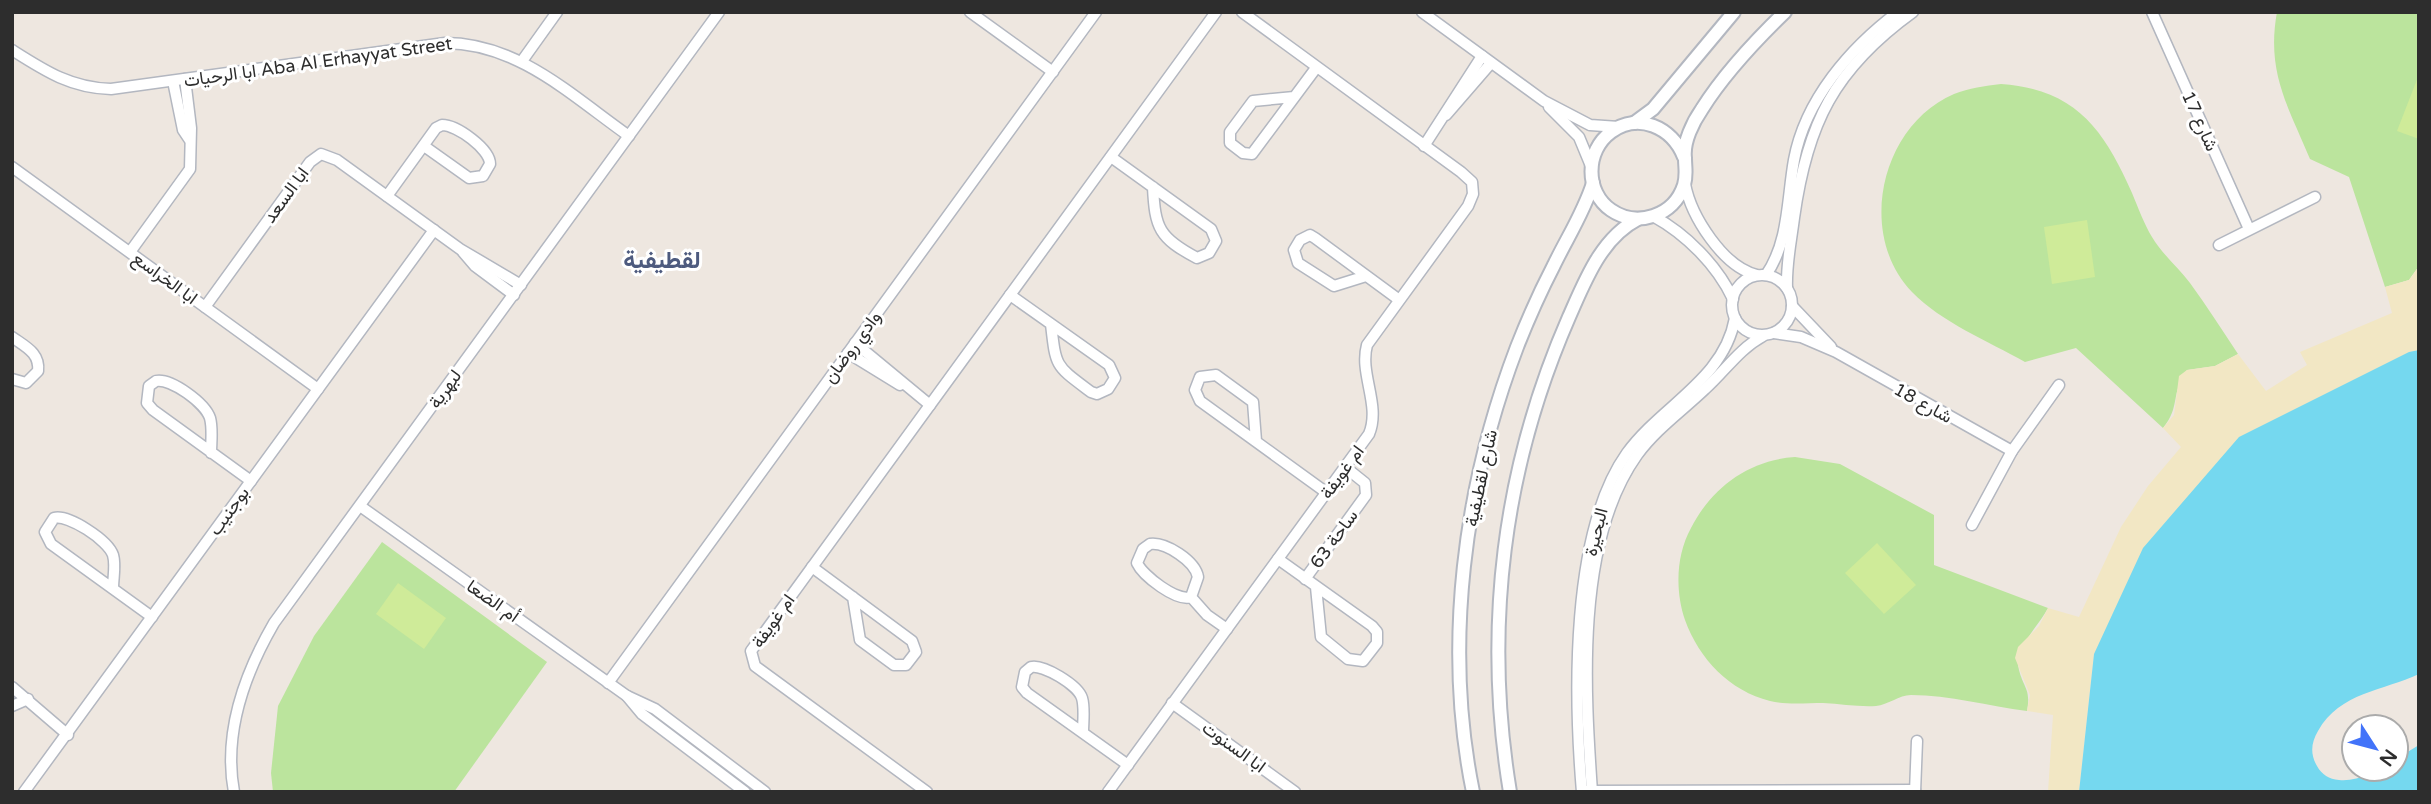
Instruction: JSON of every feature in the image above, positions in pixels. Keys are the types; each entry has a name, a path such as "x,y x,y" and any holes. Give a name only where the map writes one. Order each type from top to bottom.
{"street":[{"path":"522,61 556,12"},
{"name":"لبهرية","path":"234,792 234,730 240,700 257,652 274,623 719,12"},
{"path":"970,12 1053,72"},
{"name":"وادي روضان","path":"608,682 1096,12"},
{"name":"ام غويفة","path":"927,792 752,663 754,646 1216,12"},
{"name":"ام غويفة","path":"1108,792 1327,493 1372,427 1365,354 1367,345 1468,206 1473,194 1470,179 1242,12"},
{"path":"1422,12 1544,101 1590,125 1619,127 1634,123 1650,124 1665,131 1677,142 1684,157"},
{"path":"1634,123 1653,109 1734,12"},
{"path":"1785,12 1746,53 1703,107 1689,135 1684,157 1685,184 1693,214 1733,262 1762,275 1774,277 1787,288"},
{"path":"1732,299 1741,283 1762,275 1780,246 1794,185 1818,117 1859,54 1898,12"},
{"path":"1859,54 1913,12"},
{"name":"شارع 17","path":"2152,12 2249,229"},
{"name":"ابا الرحيات Aba Al Erhayyat Street","path":"30,61 79,87 111,89 445,43 488,47 522,61 629,136"},
{"path":"12,44 30,61"},
{"path":"12,50 30,61"},
{"path":"1424,146 1482,56"},
{"path":"1443,118 1456,107 1491,63"},
{"path":"1294,97 1253,101 1230,132 1230,143 1243,153 1252,154 1316,68"},
{"path":"130,252 186,177 192,160 185,79"},
{"path":"173,81 183,130 189,139"},
{"path":"1544,101 1579,137 1591,166 1592,184 1606,206 1620,215 1638,219 1653,216 1676,200 1685,184"},
{"path":"387,196 436,128 447,125 485,151 490,164 483,176 469,178 424,146"},
{"path":"1591,166 1597,147 1619,127"},
{"name":"ابا السعد","path":"205,307 316,157 331,156 460,249 521,285"},
{"path":"1111,157 1153,187 1211,229 1216,241 1209,254 1197,258 1161,232 1155,220 1153,187"},
{"name":"ابا الخراسع","path":"12,167 318,389"},
{"name":"شارع لقطيفية","path":"1473,792 1464,725 1460,665 1463,590 1475,500 1492,424 1517,349 1592,184"},
{"path":"1653,216 1678,231 1694,246 1718,275 1732,299 1735,318 1746,331 1763,336 1774,333 1789,319 1793,306 1787,288 1786,267 1794,185"},
{"path":"2220,245 2315,197"},
{"name":"شارع لقطيفية","path":"1510,792 1501,731 1496,646 1504,544 1514,486 1541,387 1571,312 1611,240 1621,229 1638,219"},
{"name":"بوجنيب","path":"24,792 434,230"},
{"path":"1694,246 1708,233"},
{"path":"1366,276 1339,286 1329,284 1298,263 1294,258 1296,246 1304,237 1310,235 1398,299"},
{"name":"ابا السعد","path":"460,249 475,267 514,295"},
{"path":"1718,275 1733,262"},
{"path":"1010,295 1110,365 1115,378 1108,390 1097,394 1060,369 1055,360 1051,324"},
{"name":"شارع 18","path":"1793,306 1836,352"},
{"name":"البحيرة","path":"1582,792 1578,731 1584,637 1594,554 1624,476 1657,425 1716,365 1730,338 1735,318"},
{"name":"شارع 18","path":"1774,333 1801,337 1836,352 2012,452"},
{"name":"البحيرة","path":"1657,425 1706,388 1745,347 1763,336"},
{"path":"12,337 33,352 39,363 33,378 26,383 12,379"},
{"path":"855,343 930,405"},
{"path":"848,353 882,376 904,386"},
{"path":"1256,441 1253,402 1216,375 1200,377 1195,390 1200,401 1327,493"},
{"path":"211,453 211,424 204,408 170,382 156,381 149,386 147,402 153,410 211,453 251,481"},
{"path":"1972,525 2012,452 2059,385"},
{"name":"ساحة 63","path":"1305,579 1366,495 1365,483 1345,467"},
{"name":"أم الضعا","path":"360,506 627,696 642,714 749,789 763,791"},
{"path":"113,588 114,558 108,546 69,518 54,518 45,532 51,544 152,617"},
{"path":"1191,597 1198,577 1192,565 1163,545 1150,544 1143,549 1137,563 1144,573 1180,597 1191,597 1207,615 1227,629"},
{"name":"ساحة 63","path":"1278,559 1305,579 1316,587 1377,632 1376,647 1363,661 1348,659 1321,637 1316,587"},
{"path":"812,567 853,597 912,641 916,652 906,665 894,665 860,640 853,597"},
{"name":"البحيرة","path":"1584,637 1592,791"},
{"path":"1083,732 1083,703 1078,691 1044,667 1031,667 1025,672 1022,687 1083,732 1128,765"},
{"path":"12,687 68,735"},
{"path":"12,706 28,699"},
{"name":"ابا السنوت","path":"1172,703 1288,790"},
{"path":"1582,792 1915,791 1917,741"}],"green space":[{"path":"2277,12 2419,12 2419,266 2409,280 2385,287 2349,177 2310,159 2287,105 2277,71 2274,33"},
{"path":"2419,78 2419,139 2397,131"},
{"path":"2001,84 2027,87 2049,94 2084,116 2110,150 2152,237 2190,283 2238,354 2215,366 2187,370 2179,386 2172,413 2163,428 2076,348 2025,362 1937,313 1912,292 1895,268 1885,241 1881,212 1885,183 1894,155 1909,130 1929,109 1954,94"},
{"path":"2087,220 2095,277 2052,284 2044,227"},
{"path":"1795,457 1840,464 1934,515 1934,565 2048,608 2023,646 2018,662 2028,698 2027,711 1925,695 1907,695 1876,706 1776,702 1742,690 1718,671 1699,648 1685,620 1679,585 1682,550 1700,513 1721,488 1747,470 1778,459"},
{"path":"382,542 547,662 454,792 273,792 271,773 278,706 314,636"},
{"path":"1877,543 1916,585 1884,614 1845,573"},
{"path":"398,583 446,618 424,649 376,614"}],"sand":[{"path":"2419,266 2419,350 2409,352 2094,654 2079,792 2048,792 2053,715 2027,711 2030,695 2015,658 2018,647 2039,626 2048,608 2079,617 2121,527 2148,486 2181,447 2163,428 2174,415 2179,376 2187,370 2215,366 2238,354 2266,391 2307,365 2300,352 2392,313 2385,287 2409,280"}],"water":[{"path":"2419,350 2419,674 2363,694 2338,708 2318,731 2312,748 2319,769 2332,779 2340,780 2340,783 2410,783 2410,750 2419,745 2419,792 2079,792 2094,654 2143,548 2239,437 2409,352"}],"district":[{"name":"لقطيفية","path":"662,260"}]}
